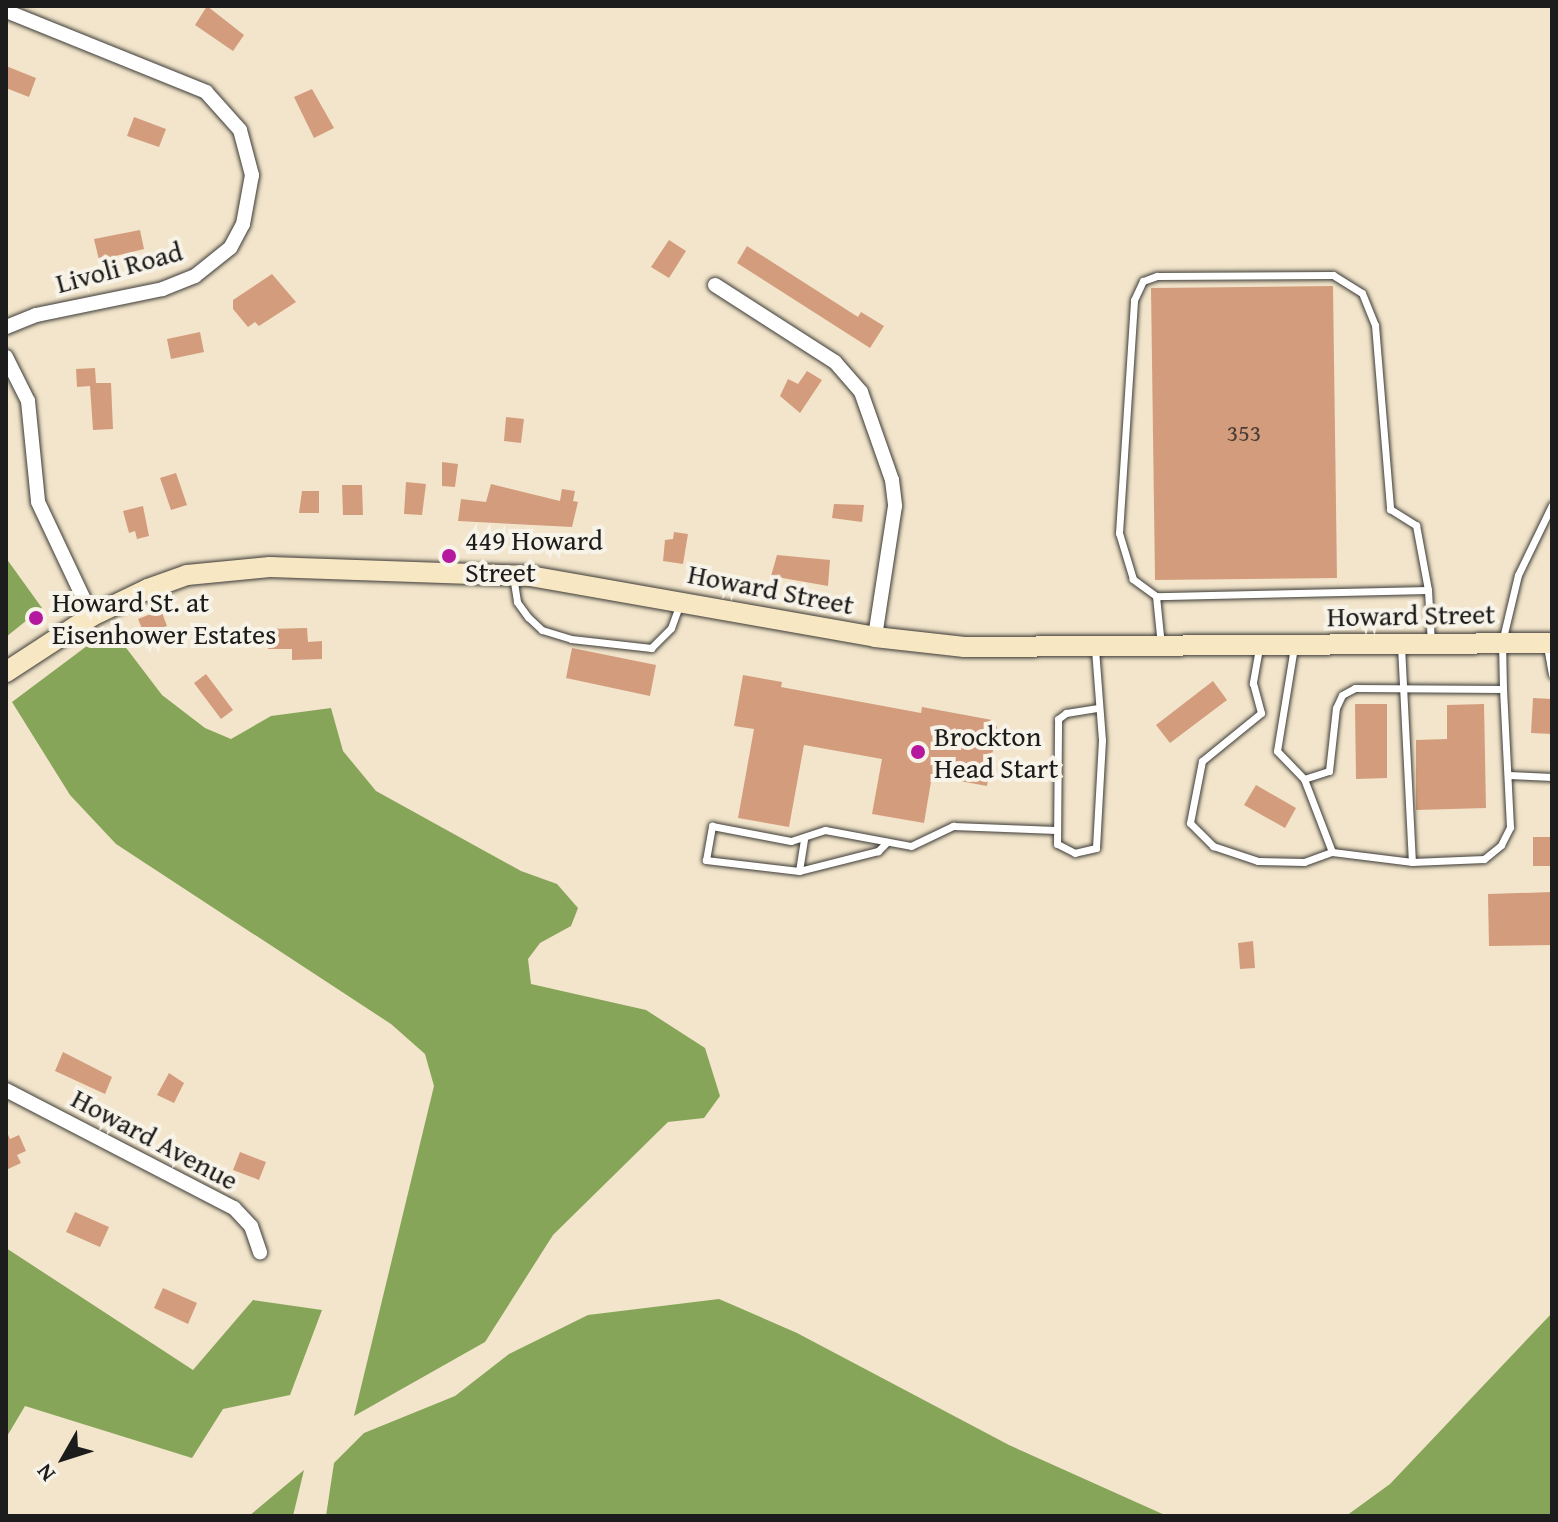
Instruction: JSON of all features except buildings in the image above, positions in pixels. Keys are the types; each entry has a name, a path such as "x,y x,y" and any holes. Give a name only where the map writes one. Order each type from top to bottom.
{"main road":[{"name":"Howard Street","path":"6,672 92,616 148,589 225,570 340,567 513,574 875,637 964,647 1095,649 1550,643"}],"street":[{"name":"Livoli Road","path":"6,11 206,92 240,130 252,175 243,224 230,248 195,276 163,289 36,315 6,327"},
{"path":"715,285 835,362 861,392 892,480 895,506 875,637"},
{"path":"6,357 28,401 38,502 92,616"},
{"name":"Howard Avenue","path":"6,1090 234,1208 251,1226 260,1252"}],"lane":[{"path":"1428,590 1156,596 1133,579 1119,533 1134,300 1143,281 1157,276 1333,275 1362,293 1375,325 1390,509 1416,525 1428,590 1431,644"},
{"path":"1259,645 1253,683 1261,713 1202,761 1190,823 1213,846 1258,861 1304,862 1332,852 1412,862 1484,859 1501,845 1510,827 1502,642 1518,575 1552,505"},
{"path":"513,574 517,602 542,630 642,651 663,640 681,601"},
{"path":"1156,596 1161,646"},
{"path":"1550,643 1546,664 1552,675"},
{"path":"1401,644 1412,862"},
{"path":"1294,645 1277,751 1304,779 1332,852"},
{"path":"1095,649 1097,708 1102,740 1096,848 1075,853 1057,844 1058,719 1066,713 1097,708"},
{"path":"1304,779 1329,771 1342,695 1355,688 1503,689"},
{"path":"1509,775 1552,777"},
{"path":"887,842 878,851 799,871 706,860 712,826 791,841 825,830 887,842 926,843 953,826 1056,830"},
{"path":"799,871 804,839"}],"green space":[{"path":"6,558 42,608 6,637"},
{"path":"111,628 162,695 205,728 231,739 271,716 331,708 343,751 376,791 521,871 557,884 578,908 571,926 540,943 528,959 531,984 646,1010 705,1048 720,1096 704,1118 668,1122 553,1235 485,1342 354,1416 434,1086 425,1054 391,1024 116,844 70,795 12,702"},
{"path":"6,1248 193,1370 253,1300 322,1310 290,1395 223,1409 192,1458 25,1406 6,1438"},
{"path":"719,1299 797,1333 1009,1445 1167,1516 326,1516 334,1463 364,1433 455,1396 509,1354 588,1315"},
{"path":"1552,1313 1552,1516 1346,1516 1390,1484"},
{"path":"304,1470 293,1516 249,1516"}],"place":[{"name":"449 Howard Street","path":"449,556"},
{"name":"Howard St. at Eisenhower Estates","path":"36,618"},
{"name":"Brockton Head Start","path":"918,752"}]}
